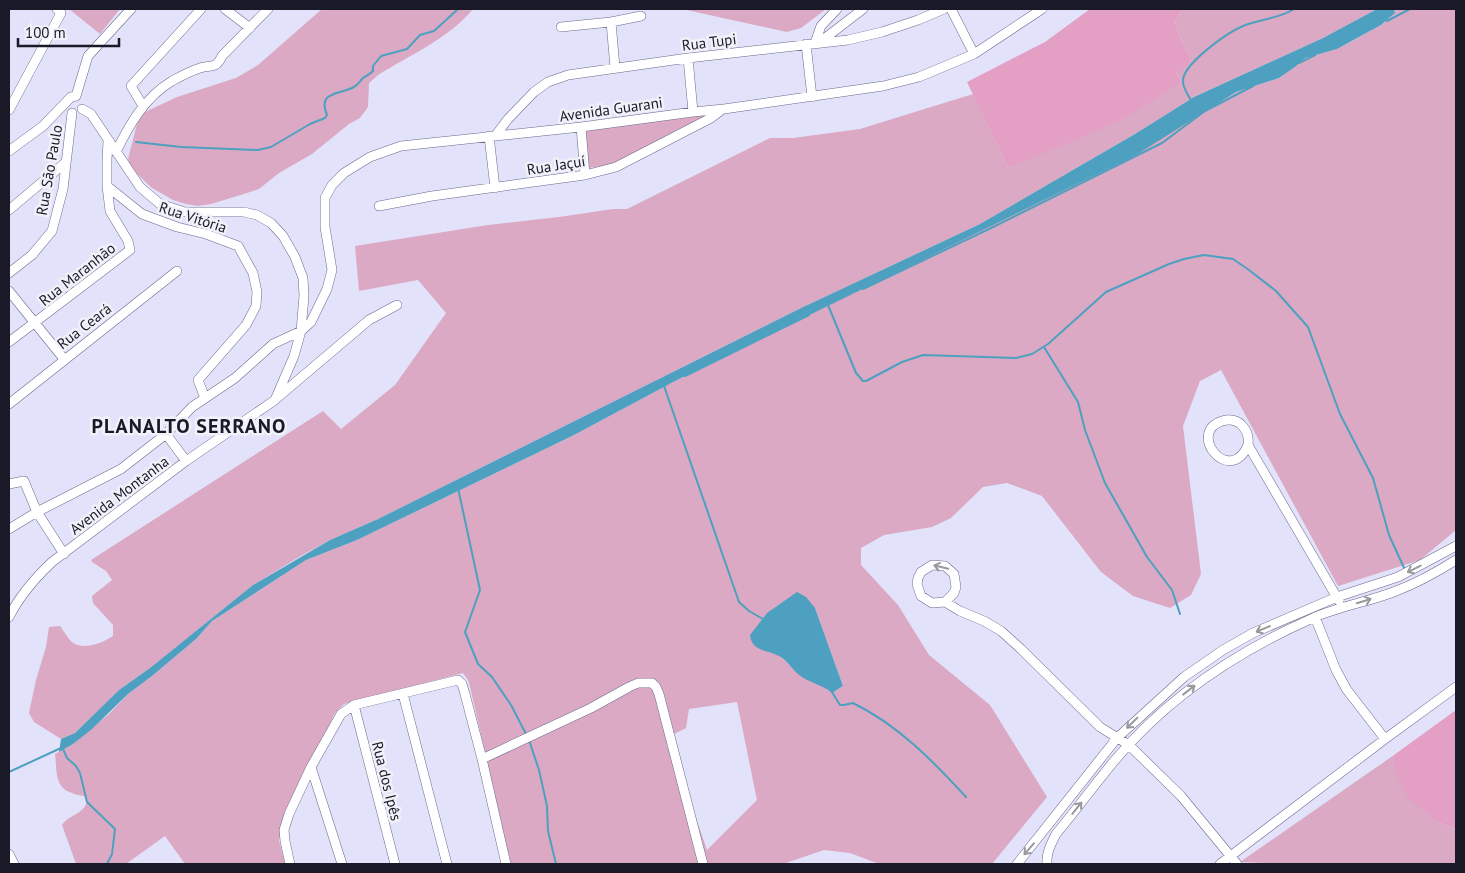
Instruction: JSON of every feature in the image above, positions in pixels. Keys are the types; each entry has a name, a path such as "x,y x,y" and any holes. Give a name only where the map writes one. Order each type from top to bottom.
{"street":[{"path":"71,112 67,106 72,98 88,56 130,9"},
{"path":"143,106 130,86 201,9"},
{"path":"225,9 250,28"},
{"path":"116,152 130,124 143,106 171,82 197,69 214,66 268,9"},
{"path":"812,97 813,43 821,26 837,9"},
{"path":"813,43 863,9"},
{"name":"Rua Tupi","path":"492,135 534,92 548,82 568,75 688,58 848,40 882,32 944,9"},
{"path":"951,9 974,54"},
{"name":"Avenida Guarani","path":"301,331 311,322 316,313 327,289 332,270 324,212 326,198 332,185 344,173 370,157 401,146 581,127 883,86 919,77 974,54 1042,9"},
{"path":"9,110 59,11"},
{"path":"561,27 611,22 641,16"},
{"path":"611,22 616,68"},
{"path":"688,58 693,112"},
{"path":"43,126 71,112 78,113 82,109 83,101 72,98"},
{"path":"9,151 43,126 72,98"},
{"path":"82,109 91,114 140,187 160,204 185,212 244,212 257,215 271,223 284,236 296,257 303,278 301,331 294,356 275,400"},
{"name":"Rua Jaçuí","path":"379,206 432,196 585,175 616,167 711,118 724,109"},
{"name":"Rua São Paulo","path":"9,273 32,255 52,231 63,189 71,112"},
{"path":"581,127 585,175"},
{"path":"492,135 494,188"},
{"path":"107,186 106,160 108,141"},
{"path":"9,210 66,162"},
{"name":"Rua Maranhão","path":"9,342 130,250 128,241 110,212 107,186"},
{"name":"Rua Vitória","path":"107,186 142,214 238,246 253,273 257,292 256,306 246,325 198,380 205,398"},
{"name":"Rua Ceará","path":"9,404 177,271"},
{"path":"9,291 64,359"},
{"name":"Avenida Montanha","path":"9,617 17,599 52,562 186,461 275,400 369,320 397,305"},
{"path":"302,309 308,313 316,313"},
{"path":"9,530 36,512 121,469 166,434 192,407 235,378 273,344 301,331"},
{"path":"1248,445 1242,455 1237,458 1225,460 1219,458 1211,450 1209,444 1210,432 1218,423 1224,420 1235,421 1245,428 1248,433 1248,445 1342,608"},
{"path":"166,434 186,461"},
{"path":"9,484 24,480 36,512 64,554"},
{"path":"1017,864 1117,738 1184,677 1223,650 1253,633 1337,597 1398,577 1456,546"},
{"path":"1047,864 1046,857 1056,834 1116,759 1153,721 1188,691 1222,666 1261,643 1315,617 1395,592 1426,578 1456,560"},
{"path":"945,602 954,593 956,580 954,574 945,566 932,565 921,572 917,584 921,596 932,603 945,602 1001,631 1100,728 1129,745 1182,796 1237,864"},
{"path":"1315,617 1336,670 1347,690 1385,739"},
{"path":"290,864 284,830 289,814 311,767 340,714 354,705 458,680 465,694 482,759 506,864"},
{"path":"482,759 591,708 629,687 638,683 652,683 659,694 703,864"},
{"path":"1220,864 1456,687"},
{"path":"403,694 447,864"},
{"name":"Rua dos Ipês","path":"354,705 395,864"},
{"path":"311,767 342,864"}],"shaded area":[{"path":"69,9 120,9 100,34"},
{"path":"322,9 473,9 463,20 440,38 378,75 369,83 368,107 360,118 349,124 312,154 279,173 259,189 211,204 198,206 173,200 152,188 133,170 128,159 137,124 143,113 177,97 236,78 258,65"},
{"path":"682,9 826,9 801,28 787,32"},
{"path":"1090,9 1183,9 1175,22 1181,41 1188,53 1189,64 1176,74 1183,81 1120,121 1008,168 967,82 1045,42"},
{"path":"1183,9 1377,9 1323,38 1194,97 1135,134 980,224 799,309 299,557 253,585 150,668 119,690 75,733 61,739 34,722 29,713 46,647 49,627 60,626 71,641 82,646 99,643 113,636 113,625 93,603 92,596 112,580 106,571 91,560 323,411 341,429 395,385 446,313 418,280 359,291 355,246 488,225 613,209 627,209 770,138 793,138 860,129 973,94 1008,168 1183,81 1176,74 1188,53 1181,41 1175,22"},
{"path":"1394,9 1456,9 1456,530 1420,560 1338,586 1221,370 1200,381 1183,426 1201,574 1191,595 1170,608 1133,596 1101,572 1042,496 1007,483 983,487 951,518 932,527 884,535 861,548 861,565 898,605 929,655 990,705 1047,797 992,864 879,864 850,853 824,850 783,864 511,864 470,687 463,673 344,704 335,713 285,814 279,840 285,864 185,864 165,836 126,864 76,864 62,825 80,812 87,801 84,796 66,791 62,787 59,782 55,754 73,744 110,713 128,694 196,639 212,621 306,560 357,540 574,435 677,380 1202,113 1236,92 1279,78 1305,58 1337,49 1381,25 1395,13","holes":["815,608 843,686 832,693 825,687 800,675 780,656","737,702 757,800 707,850 668,737 686,728 689,709"]},
{"path":"705,114 706,117 617,164 588,168 583,130"},
{"path":"1456,710 1456,829 1437,822 1408,798 1394,769 1394,755"},
{"path":"1394,755 1394,769 1437,822 1456,829 1456,864 1286,864 1240,862"}],"water":[{"path":"1377,9 1394,9 1395,13 1381,25 1337,49 1305,58 1279,78 1236,92 1136,155 677,380 574,435 357,540 306,560 212,621 196,639 128,694 92,729 59,752 61,739 75,733 119,690 150,668 253,585 330,540 378,519 799,309 980,224 1135,134 1194,97 1323,38"},
{"path":"797,592 806,597 815,608 843,686 832,693 806,680 782,657 760,649 751,640 750,635 767,613"}],"waterway":[{"path":"136,142 181,147 258,150 271,147 310,124 325,118 327,115 325,107 327,98 355,86 373,71 373,66 381,56 407,49 420,35 434,31 458,9"},
{"path":"1191,100 1186,93 1183,79 1192,64 1208,48 1236,29 1282,15 1294,9"},
{"path":"1387,21 1410,9"},
{"path":"1299,63 1315,55"},
{"path":"863,289 1162,143 1205,111 1253,86"},
{"path":"828,305 856,373 863,381 866,381 902,362 923,355 1016,358 1032,354 1048,344 1106,292 1184,259 1204,255 1233,259 1276,291 1308,327 1340,414 1373,478 1389,535 1405,570"},
{"path":"685,376 809,315"},
{"path":"1044,347 1078,402 1085,430 1105,483 1147,557 1172,590 1180,614"},
{"path":"664,386 739,602 749,611 763,619"},
{"path":"458,488 480,590 465,632 478,664 492,677 511,705 526,734"},
{"path":"832,692 840,705 853,703 900,733 928,757 966,797"},
{"path":"529,740 539,770 547,806 548,831 556,864"},
{"path":"9,772 61,748"},
{"path":"63,749 67,758 76,766 80,773 87,802 115,829 112,854 107,864"}],"district":[{"name":"PLANALTO SERRANO","path":"189,426"}]}
